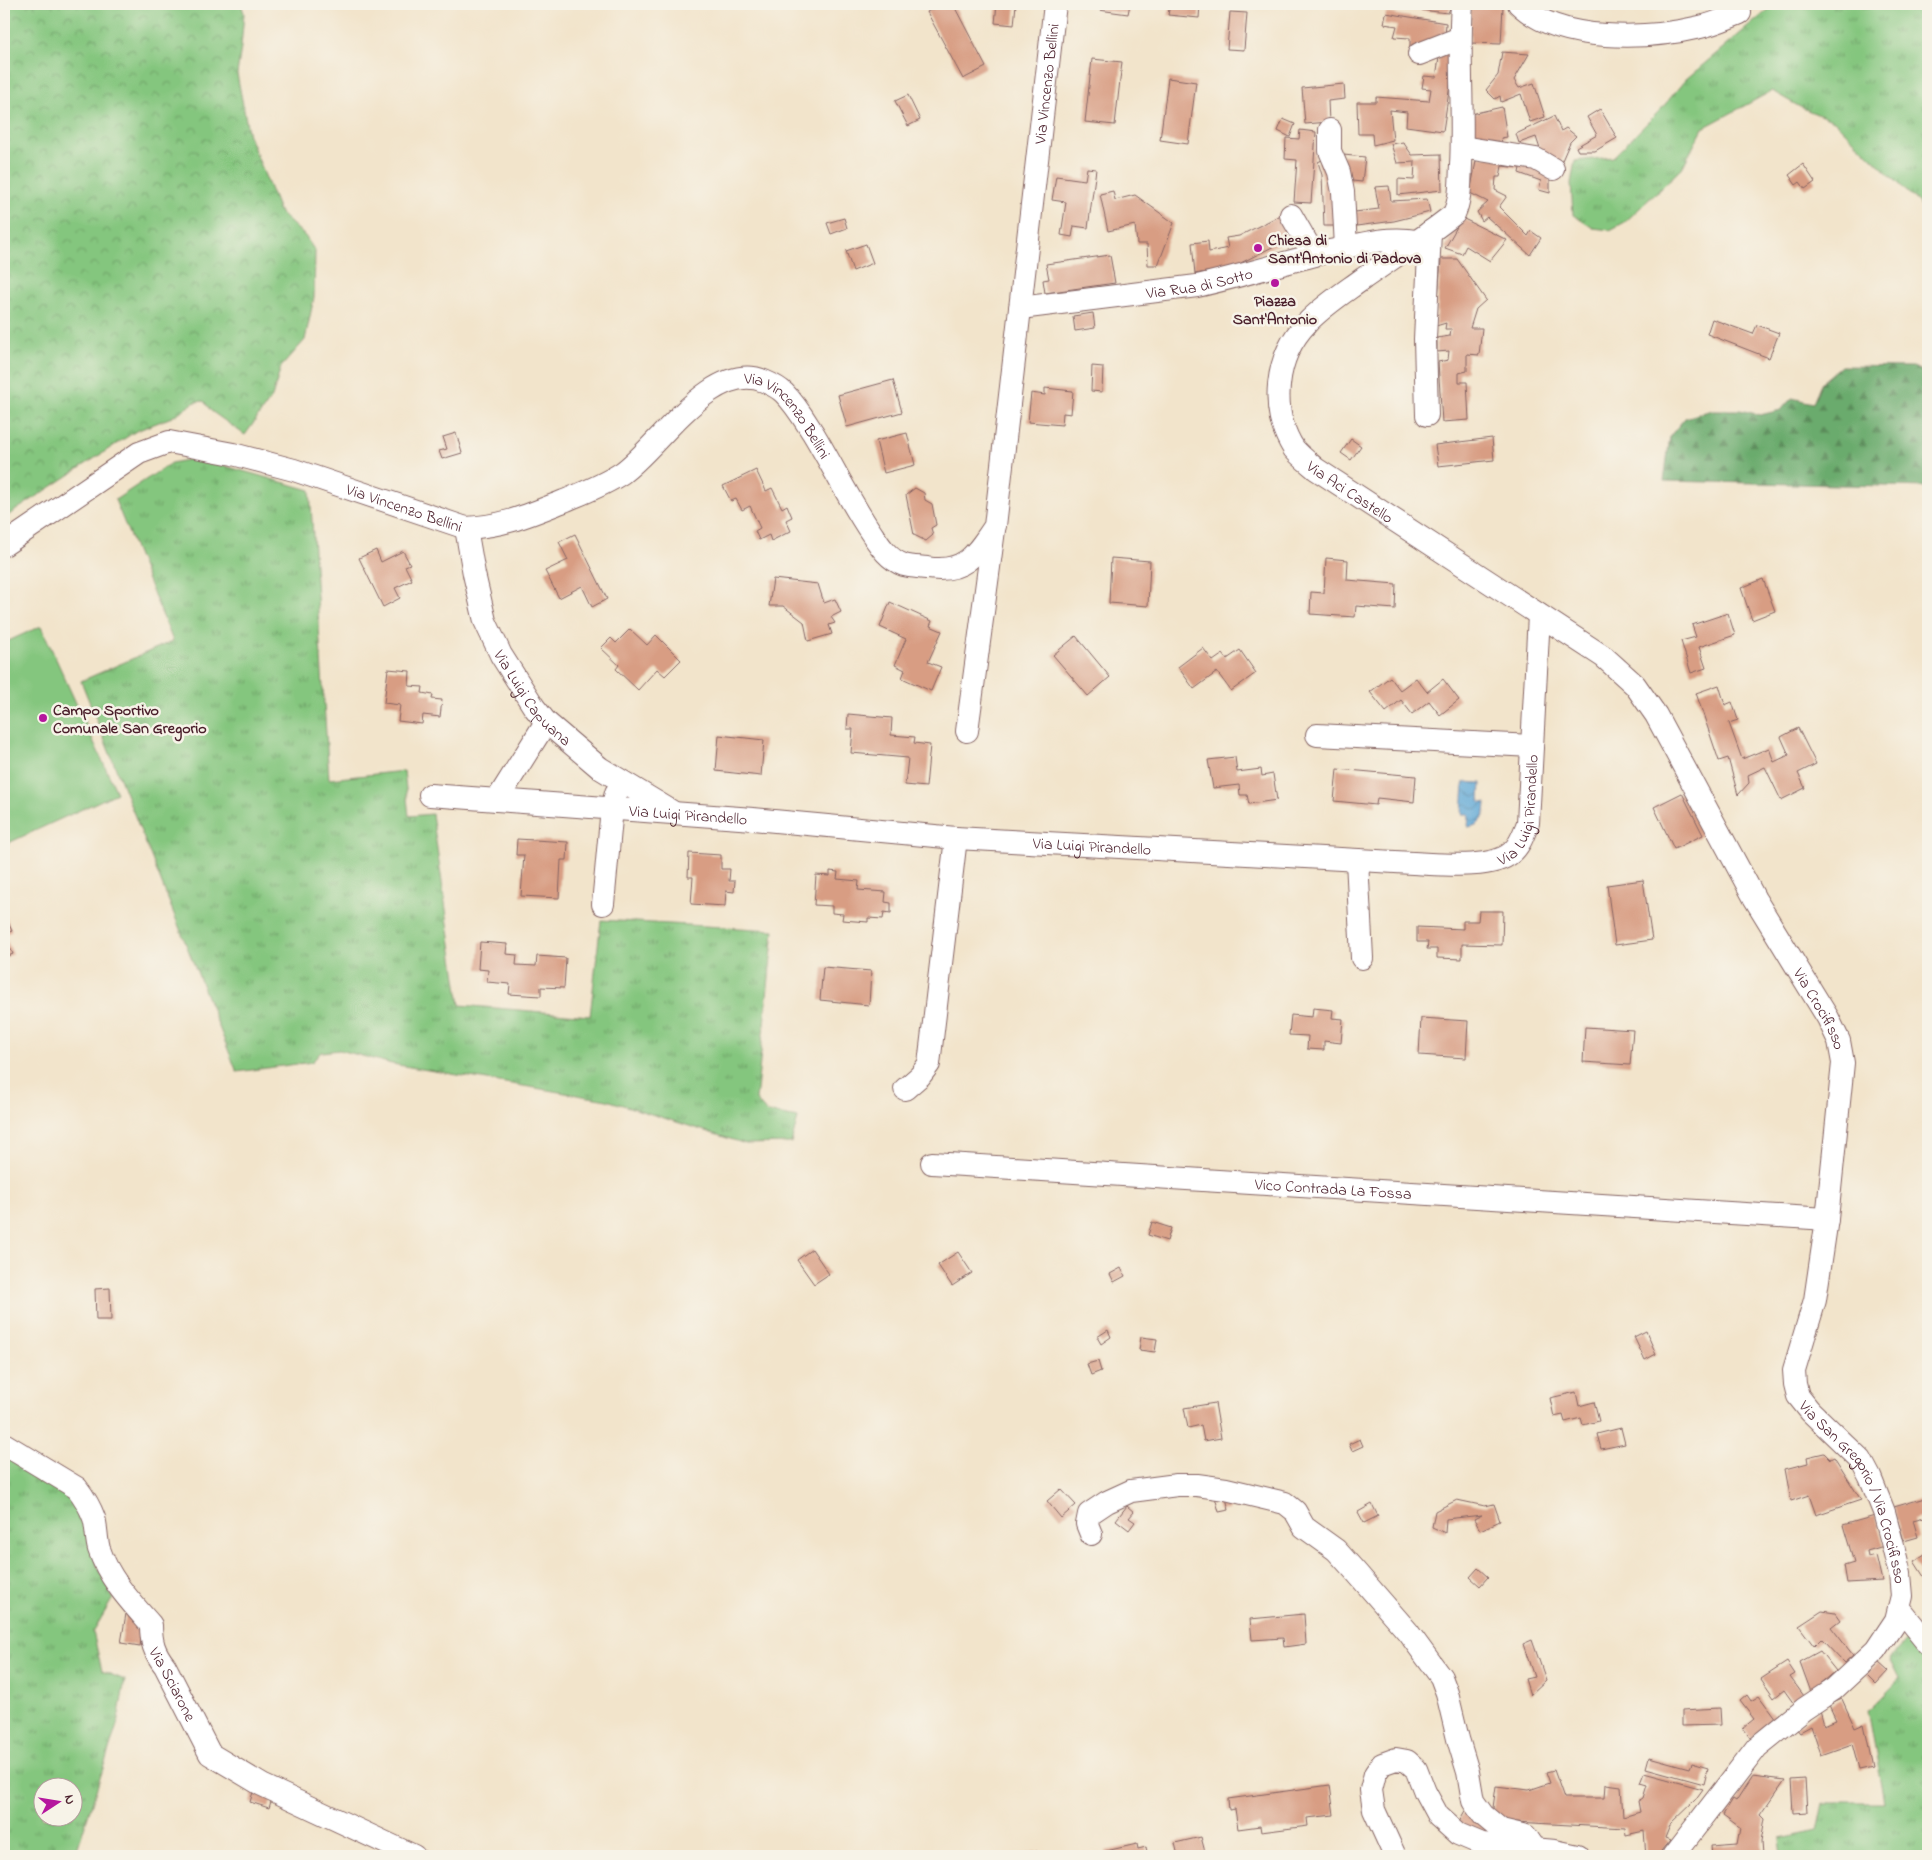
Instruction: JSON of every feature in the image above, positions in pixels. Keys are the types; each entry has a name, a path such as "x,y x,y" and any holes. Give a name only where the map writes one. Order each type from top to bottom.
{"street":[{"name":"Via Vincenzo Bellini","path":"4,545 139,453 169,442 233,454 294,470 466,528 489,527 511,522 591,490 622,473 704,394 720,385 743,379 763,381 782,391 796,406 859,515 884,552 903,564 938,570 964,564 977,552 995,526 1055,4"},
{"path":"1427,415 1424,237 1454,214 1458,204 1462,147 1460,38 1462,4"},
{"path":"1519,4 1538,12 1560,27 1623,36 1670,33 1694,28 1740,13"},
{"path":"1420,54 1460,38"},
{"path":"1330,130 1330,151 1339,172 1343,192 1346,247"},
{"path":"1462,147 1536,159 1553,169"},
{"path":"1291,215 1314,255"},
{"name":"Via Rua di Sotto","path":"1020,308 1197,286 1367,242 1424,237"},
{"name":"Via Aci Castello","path":"1424,237 1331,301 1306,324 1284,361 1277,401 1280,420 1296,451 1316,469 1604,657 1635,685"},
{"path":"967,731 995,526"},
{"name":"Via Luigi Capuana","path":"466,528 485,621 501,655 534,707 546,722 600,768 674,813"},
{"name":"Via Luigi Pirandello","path":"430,795 674,813 956,838 1357,860 1471,864 1496,861 1512,853 1528,823 1540,616"},
{"name":"Via Crocifisso","path":"1635,685 1656,715 1754,899 1828,1018 1839,1041 1843,1063 1842,1086 1827,1219 1814,1300 1794,1370"},
{"path":"497,800 546,722"},
{"path":"1317,735 1532,746"},
{"path":"602,904 612,808 620,780"},
{"path":"905,1089 920,1076 929,1064 956,838"},
{"path":"1357,860 1362,958"},
{"name":"Vico Contrada La Fossa","path":"932,1163 1827,1219"},
{"name":"Via San Gregorio / Via Crocifisso","path":"1673,1856 1739,1773 1757,1747 1804,1708 1834,1689 1876,1650 1896,1620 1912,1615 1902,1596 1900,1574 1884,1512 1870,1477 1861,1460 1810,1411 1798,1396 1794,1370"},
{"name":"Via Sciarone","path":"4,1444 77,1488 85,1498 94,1518 99,1547 107,1568 121,1592 150,1625 151,1640 155,1653 164,1666 210,1754 262,1785 414,1856"},
{"path":"1091,1534 1087,1524 1089,1514 1131,1490 1158,1486 1197,1485 1226,1489 1285,1503 1295,1511 1304,1526 1336,1550 1349,1564 1408,1632 1441,1676 1468,1772 1473,1801 1483,1815 1501,1830 1526,1836 1535,1849"},
{"path":"1912,1615 1928,1644"},
{"path":"1395,1856 1374,1810 1371,1790 1375,1774 1382,1764 1396,1759 1407,1761 1416,1769 1425,1792 1438,1816 1458,1834 1482,1844 1535,1849 1578,1856"}],"green space":[{"path":"4,4 241,4 244,13 237,74 249,136 280,213 305,236 315,251 314,297 305,340 281,367 272,397 245,435 211,411 204,401 195,402 172,417 136,431 4,518"},
{"path":"1765,4 1928,4 1928,212 1834,121 1800,107 1772,91 1703,128 1682,168 1625,222 1610,230 1593,228 1573,215 1571,183 1575,161 1613,157 1662,108 1685,80 1768,10"},
{"path":"1841,366 1913,367 1928,373 1928,487 1664,481 1670,436 1685,418 1712,410 1740,410 1760,415 1781,410 1792,398 1813,403 1822,382"},
{"path":"197,458 310,490 329,779 404,771 409,816 432,814 460,1005 590,1016 601,920 774,930 756,1100 766,1112 798,1118 791,1143 746,1144 607,1100 392,1064 340,1050 321,1052 312,1062 237,1072 81,681 173,641 115,500 171,463"},
{"name":"Campo Sportivo Comunale San Gregorio","path":"41,626 117,793 4,845 4,643"},
{"path":"4,1452 79,1500 97,1566 113,1598 93,1632 102,1671 125,1680 117,1725 75,1856 4,1856"},
{"path":"1910,1636 1928,1662 1928,1856 1782,1856 1780,1839 1818,1831 1824,1802 1885,1802 1868,1710 1900,1678 1890,1658"}],"water":[{"path":"1464,782 1481,783 1480,802 1486,803 1485,812 1480,822 1468,827 1469,814 1462,814"}],"building":[{"path":"942,4 953,4 986,67 963,79 927,12"},
{"path":"997,4 1016,4 1014,25 995,23"},
{"path":"1099,4 1130,4 1128,14 1099,10"},
{"path":"1170,4 1200,4 1199,18 1168,15"},
{"path":"1390,4 1409,4 1409,7 1390,6"},
{"path":"1421,4 1452,4 1448,13 1420,10"},
{"path":"1471,4 1503,6 1501,44 1470,43"},
{"path":"1230,12 1247,13 1244,50 1227,49"},
{"path":"1386,13 1446,23 1445,39 1410,52 1410,38 1394,37 1397,26 1384,24"},
{"path":"1450,48 1452,71 1443,131 1406,126 1407,112 1390,110 1393,140 1373,145 1372,134 1358,134 1357,102 1376,102 1376,97 1429,101 1431,89 1422,88 1424,76 1436,77 1440,51"},
{"path":"1502,52 1529,54 1514,80 1519,88 1534,83 1545,117 1530,122 1521,94 1501,102 1500,96 1495,99 1486,90 1498,75"},
{"path":"1092,59 1122,62 1115,125 1085,122"},
{"path":"1168,78 1196,82 1188,144 1160,140"},
{"path":"1344,84 1345,99 1328,101 1329,122 1305,124 1302,88"},
{"path":"908,95 920,120 908,126 895,101"},
{"path":"1502,107 1507,137 1501,138 1502,143 1473,143 1471,114"},
{"path":"1600,109 1617,138 1595,151 1578,151 1576,147 1597,135 1587,117"},
{"path":"1554,116 1561,131 1566,128 1576,136 1570,142 1560,165 1543,158 1536,137 1519,143 1516,134"},
{"path":"1283,119 1295,124 1290,137 1278,131"},
{"path":"1300,130 1316,132 1311,203 1294,202 1297,160 1285,159 1286,138 1299,139"},
{"path":"1403,142 1412,155 1441,154 1442,190 1398,195 1398,179 1414,180 1415,162 1397,163 1391,144"},
{"path":"1343,155 1365,157 1362,182 1343,180"},
{"path":"1477,156 1521,161 1550,176 1550,193 1539,190 1541,181 1519,173 1520,168 1502,166 1500,177 1496,177 1495,190 1507,196 1499,207 1528,236 1531,231 1541,238 1530,255 1487,217 1482,221 1477,212 1488,202 1470,193"},
{"path":"1326,158 1340,226 1324,226 1322,175 1318,162"},
{"path":"1803,164 1815,182 1805,189 1800,182 1796,185 1789,175"},
{"path":"1087,168 1096,169 1088,228 1074,226 1072,237 1061,235 1066,202 1052,200 1056,176 1085,180"},
{"path":"1389,186 1391,201 1427,199 1430,212 1394,221 1349,227 1355,212 1379,209 1375,187"},
{"path":"1113,191 1115,200 1135,195 1174,223 1158,265 1148,265 1147,244 1137,244 1135,225 1108,231 1100,194"},
{"path":"1281,215 1292,237 1231,268 1195,274 1192,243 1208,241 1209,252 1228,248 1226,238 1239,236"},
{"path":"844,218 847,228 831,234 827,223"},
{"path":"1462,218 1507,240 1490,261 1466,246 1462,254 1445,248"},
{"path":"866,244 873,263 853,271 846,251"},
{"path":"1110,255 1115,283 1045,293 1043,280 1049,279 1046,264"},
{"path":"1441,259 1457,259 1486,300 1476,309 1470,328 1482,328 1479,355 1467,354 1467,371 1459,373 1459,382 1467,382 1469,420 1442,422 1438,362 1448,360 1449,351 1437,352 1437,338 1450,336 1451,329 1445,329 1446,323 1436,326"},
{"path":"1093,313 1095,328 1075,331 1073,316"},
{"path":"1712,319 1753,334 1757,325 1779,333 1769,358 1707,334"},
{"path":"1092,366 1103,367 1102,392 1091,391"},
{"path":"893,380 902,412 847,427 838,395"},
{"path":"1045,388 1073,391 1071,414 1063,413 1062,425 1028,422 1031,393 1045,395"},
{"path":"456,433 462,453 442,459 439,451 447,449 443,437"},
{"path":"907,433 915,465 884,473 876,441"},
{"path":"1492,438 1494,460 1438,466 1435,445"},
{"path":"1351,439 1361,446 1351,460 1341,453"},
{"path":"756,470 766,491 772,488 782,508 787,505 792,517 786,520 791,531 771,541 769,535 759,540 755,531 760,528 750,506 742,510 736,499 731,501 723,486"},
{"path":"915,488 924,493 925,500 932,504 936,525 931,528 933,535 926,541 914,535 906,495"},
{"path":"575,534 607,599 592,607 582,586 559,598 545,571 568,560 559,542"},
{"path":"376,550 381,562 403,551 410,564 405,566 412,580 395,588 400,598 383,607 359,558"},
{"path":"1111,558 1150,561 1148,606 1109,603"},
{"path":"1326,558 1348,560 1347,580 1396,584 1395,609 1356,606 1355,617 1310,614 1311,592 1324,593"},
{"path":"773,579 818,584 824,603 835,599 841,612 831,617 835,623 829,625 832,634 808,641 804,622 783,606 769,606"},
{"path":"1763,579 1775,611 1752,620 1741,588"},
{"path":"890,602 932,621 930,626 942,631 928,662 941,667 931,691 902,678 905,670 895,665 906,639 880,627"},
{"path":"1728,613 1735,635 1699,647 1706,668 1691,673 1681,641 1696,637 1692,625"},
{"path":"630,629 647,645 656,635 681,660 665,676 657,669 638,690 616,669 619,665 601,648 611,638 616,643"},
{"path":"1076,636 1110,677 1088,696 1053,655"},
{"path":"1203,648 1213,661 1223,654 1227,659 1240,650 1256,673 1231,691 1217,672 1194,689 1178,667"},
{"path":"388,669 410,671 409,686 423,687 422,693 433,695 432,699 442,700 440,717 423,715 422,724 398,721 400,705 384,703"},
{"path":"1390,677 1400,690 1416,678 1427,692 1443,679 1459,700 1440,715 1429,701 1412,714 1401,700 1386,712 1370,692"},
{"path":"1719,685 1725,705 1732,702 1738,720 1729,723 1742,759 1769,748 1774,762 1789,755 1781,737 1798,728 1816,764 1798,773 1805,788 1781,800 1765,767 1748,775 1749,783 1738,795 1728,758 1719,761 1696,693"},
{"path":"848,714 892,718 891,735 915,737 914,743 930,745 926,787 905,785 908,758 851,753 853,729 847,729"},
{"path":"719,735 764,740 761,776 716,771"},
{"path":"1235,757 1237,772 1261,769 1262,776 1273,774 1277,800 1249,804 1247,795 1240,795 1239,785 1213,788 1208,760"},
{"path":"1337,769 1416,776 1414,802 1377,798 1376,805 1334,801"},
{"path":"1682,793 1703,835 1674,849 1654,807"},
{"path":"517,839 568,842 567,860 561,860 559,898 521,896 524,855 516,855"},
{"path":"689,853 721,855 721,869 730,869 729,881 735,881 734,892 726,891 725,906 691,904 693,877 688,877"},
{"path":"830,871 838,872 837,879 859,881 858,890 886,892 885,902 891,903 891,913 884,912 883,919 868,918 868,922 842,920 843,914 832,913 832,906 814,905 816,875 830,876"},
{"path":"1643,880 1652,940 1615,945 1607,885"},
{"path":"1479,911 1503,911 1502,945 1462,944 1462,959 1437,958 1437,949 1427,949 1428,942 1417,942 1417,927 1463,929 1463,921 1478,921"},
{"path":"4,913 12,931 4,935"},
{"path":"4,935 13,954 4,958"},
{"path":"480,942 507,944 506,954 517,955 516,965 536,966 537,956 566,958 564,988 541,987 541,996 509,994 510,984 487,982 488,970 478,969"},
{"path":"823,967 871,971 869,1005 820,1000"},
{"path":"1313,1008 1333,1010 1332,1018 1343,1019 1341,1043 1324,1041 1324,1050 1307,1049 1308,1036 1289,1035 1291,1015 1312,1017"},
{"path":"1421,1018 1468,1021 1466,1058 1419,1055"},
{"path":"1585,1027 1633,1030 1630,1065 1583,1062"},
{"path":"1152,1222 1171,1228 1167,1241 1148,1235"},
{"path":"812,1249 829,1274 814,1284 797,1260"},
{"path":"958,1252 972,1273 952,1286 938,1265"},
{"path":"1121,1268 1125,1276 1114,1282 1110,1274"},
{"path":"110,1288 111,1320 96,1320 95,1289"},
{"path":"1108,1330 1111,1337 1101,1344 1097,1337"},
{"path":"1646,1331 1656,1354 1645,1360 1634,1337"},
{"path":"1141,1337 1157,1339 1155,1352 1139,1350"},
{"path":"1098,1361 1101,1371 1091,1375 1087,1364"},
{"path":"1576,1392 1579,1406 1594,1402 1599,1421 1583,1425 1581,1418 1565,1422 1563,1415 1554,1417 1550,1398"},
{"path":"1215,1403 1221,1438 1204,1441 1201,1425 1188,1428 1184,1408"},
{"path":"1621,1428 1625,1444 1601,1449 1597,1434"},
{"path":"1360,1439 1363,1446 1352,1451 1349,1444"},
{"path":"1824,1453 1830,1459 1834,1457 1861,1500 1816,1515 1809,1495 1791,1501 1785,1469 1808,1463 1807,1457"},
{"path":"1061,1489 1076,1505 1061,1518 1047,1501"},
{"path":"1225,1494 1229,1510 1219,1512 1215,1497"},
{"path":"1928,1497 1928,1516 1913,1520 1918,1537 1904,1541 1894,1507"},
{"path":"1457,1500 1485,1506 1494,1504 1500,1521 1480,1530 1474,1519 1482,1515 1446,1519 1445,1533 1432,1527 1435,1511"},
{"path":"1372,1504 1378,1516 1364,1523 1358,1512"},
{"path":"1127,1506 1134,1512 1129,1518 1135,1522 1129,1530 1116,1520"},
{"path":"1875,1516 1884,1546 1867,1551 1868,1557 1876,1555 1882,1581 1847,1583 1844,1565 1854,1562 1843,1525"},
{"path":"1928,1552 1928,1583 1914,1561"},
{"path":"1478,1568 1488,1577 1480,1586 1470,1577"},
{"path":"127,1608 144,1623 140,1646 121,1643"},
{"path":"1822,1611 1835,1613 1840,1620 1831,1627 1853,1655 1844,1663 1821,1639 1814,1646 1799,1626"},
{"path":"1304,1614 1306,1644 1284,1647 1283,1638 1252,1640 1250,1619"},
{"path":"1532,1640 1546,1680 1530,1695 1525,1679 1534,1677 1523,1644"},
{"path":"1820,1651 1836,1671 1811,1692 1800,1662"},
{"path":"1787,1662 1795,1674 1790,1677 1804,1696 1794,1704 1784,1690 1774,1698 1761,1679"},
{"path":"1878,1662 1888,1671 1876,1684 1867,1675"},
{"path":"1747,1695 1751,1701 1759,1696 1776,1719 1751,1738 1743,1728 1754,1719 1740,1701"},
{"path":"1842,1699 1855,1728 1864,1724 1873,1767 1859,1770 1852,1744 1821,1755 1811,1726 1800,1732 1796,1727 1820,1710 1824,1725 1836,1720 1829,1705"},
{"path":"1720,1708 1721,1725 1682,1726 1682,1710"},
{"path":"1649,1757 1689,1768 1691,1763 1708,1768 1704,1784 1646,1768"},
{"path":"1554,1770 1564,1798 1605,1798 1606,1784 1621,1786 1623,1817 1640,1812 1638,1801 1643,1798 1647,1785 1640,1783 1644,1773 1703,1789 1695,1800 1671,1823 1665,1838 1670,1840 1657,1856 1646,1856 1644,1831 1626,1835 1625,1828 1497,1821 1492,1815 1496,1786 1529,1790 1550,1783 1546,1772"},
{"path":"1752,1776 1785,1780 1761,1815 1765,1819 1761,1842 1762,1856 1712,1856 1711,1846 1738,1844 1741,1828 1723,1815 1733,1799 1736,1801"},
{"path":"1805,1779 1807,1812 1793,1813 1791,1780"},
{"path":"1330,1785 1334,1815 1307,1818 1308,1826 1261,1832 1260,1826 1238,1829 1235,1809 1229,1810 1228,1799"},
{"path":"253,1792 272,1798 269,1808 250,1802"},
{"path":"1467,1807 1496,1834 1481,1835 1458,1823"},
{"path":"1201,1837 1206,1856 1178,1856 1175,1843"},
{"path":"1137,1844 1138,1849 1146,1847 1148,1856 1107,1856 1106,1851"},
{"path":"1037,1851 1038,1856 1018,1856"}],"place":[{"name":"Chiesa di Sant'Antonio di Padova","path":"1258,248"},
{"name":"Piazza Sant'Antonio","path":"1275,283"},
{"name":"Campo Sportivo Comunale San Gregorio","path":"43,718"}]}
